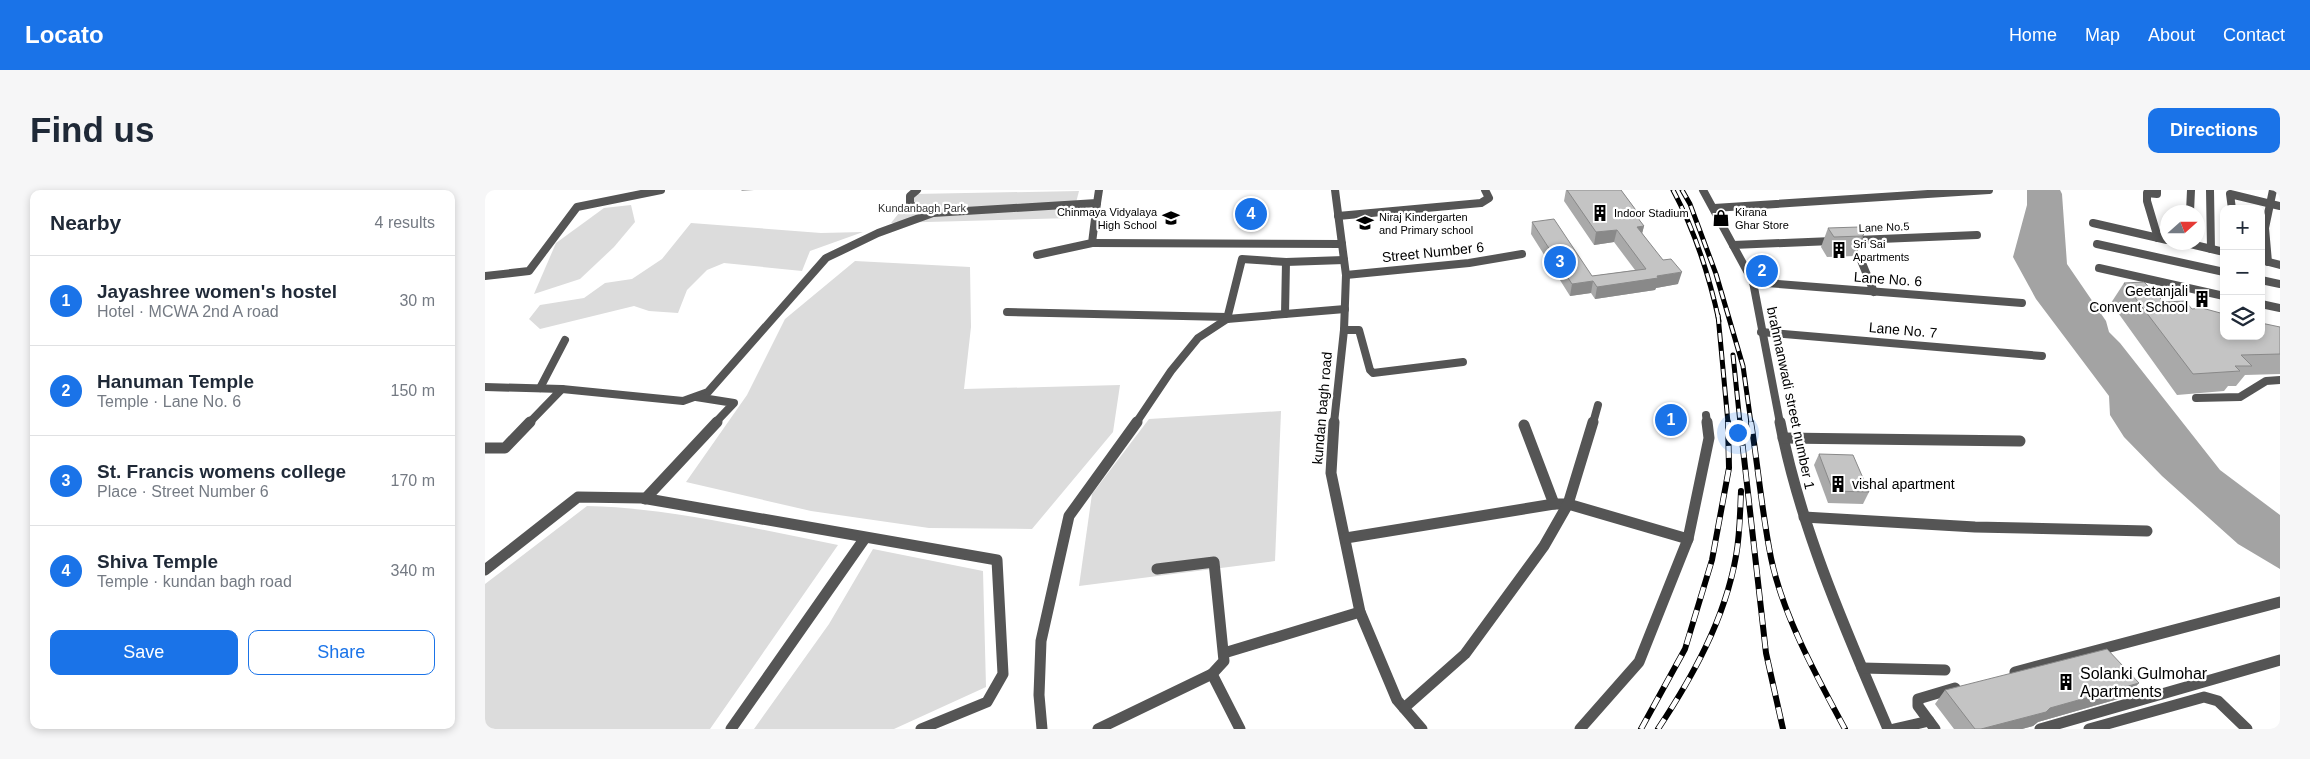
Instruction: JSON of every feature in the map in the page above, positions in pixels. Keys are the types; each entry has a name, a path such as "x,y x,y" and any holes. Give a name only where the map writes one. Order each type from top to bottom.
{"street":[{"path":"485,276 529,271 577,207 661,190"},
{"path":"917,190 910,196 910,204 917,210 933,213 1097,203"},
{"path":"1092,244 1099,190"},
{"name":"kundan bagh road","path":"1335,190 1346,275 1344,330 1335,397 1331,473 1360,612 1397,700 1422,729"},
{"path":"1338,216 1481,203 1489,198 1485,190"},
{"name":"brahmanwadi street number 1","path":"1703,190 1753,282 1761,332 1783,438 1804,517 1862,668 1888,729"},
{"path":"1826,190 1835,200"},
{"path":"1714,208 1989,190"},
{"path":"2093,223 2158,238 2147,200 2147,193 2157,194 2157,190"},
{"path":"2190,205 2191,190"},
{"path":"2210,190 2211,249"},
{"path":"2265,250 2265,228 2273,190"},
{"path":"2231,205 2230,194 2241,193 2280,206"},
{"path":"485,386 562,389 683,401 708,392 826,258 878,234 933,213"},
{"name":"Lane No.5","path":"1733,245 1977,234"},
{"path":"1037,255 1092,244 1342,244"},
{"path":"2097,244 2220,271"},
{"path":"2205,247 2220,251"},
{"name":"Street Number 6","path":"1346,275 1469,262 1522,254"},
{"path":"1860,258 1874,292"},
{"path":"1042,729 1039,694 1041,641 1069,516 1176,364 1198,338 1227,318 1242,259 1286,262 1344,260"},
{"path":"2265,261 2280,265"},
{"path":"1285,314 1286,262"},
{"path":"2099,268 2220,295"},
{"path":"2265,281 2280,284"},
{"name":"Lane No. 6","path":"1753,282 2022,302"},
{"path":"2265,305 2280,308"},
{"path":"1007,312 1227,318 1345,309"},
{"path":"1344,330 1359,330 1370,370 1373,373 1463,362"},
{"name":"Lane No. 7","path":"1761,332 2043,356"},
{"path":"540,388 565,340"},
{"path":"2196,398 2240,398 2266,381 2280,380"},
{"path":"485,448 505,448 562,389"},
{"path":"645,499 734,403 695,397"},
{"path":"1404,708 1465,654 1520,577 1533,562 1568,504 1598,405"},
{"path":"1580,729 1639,662 1688,539 1709,438 1706,415"},
{"path":"1524,425 1554,504"},
{"path":"1783,438 2020,441"},
{"path":"485,570 578,497 645,499 997,560 1003,674 987,702 921,729"},
{"path":"1345,538 1554,504 1568,504 1688,539"},
{"path":"1804,517 1975,528 2147,531"},
{"path":"731,729 865,538"},
{"path":"1157,569 1214,562 1224,657"},
{"path":"2006,674 2280,602"},
{"path":"1098,729 1212,674 1224,657 1360,612"},
{"path":"2040,729 2280,660"},
{"path":"1862,668 1945,670"},
{"path":"1212,674 1240,729"},
{"path":"1932,725 1918,706 1919,699 1968,684"},
{"path":"2089,729 2204,696 2218,701 2247,729"},
{"path":"1894,729 1932,725"}],"green space":[{"name":"Kundanbagh Park","path":"1079,191 1072,218 891,223 914,194"},
{"path":"631,205 635,222 614,247 580,279 534,294 556,243 604,208"},
{"path":"691,223 821,233 863,232 810,251 802,271 724,263 707,270 687,290 678,313 649,311 634,306 540,329 529,319 540,305 584,298 605,283 632,279 662,259"},
{"path":"855,261 970,267 971,327 964,389 1120,385 1113,432 1032,529 929,528 811,511 686,482 747,395 785,319"},
{"path":"1281,411 1275,561 1079,586 1092,494 1149,419"},
{"path":"587,506 682,515 838,545 710,729 485,729 485,584"},
{"path":"873,549 983,571 986,687 894,729 754,729 829,624"}],"shaded area":[{"path":"2027,190 2060,190 2062,194 2067,264 2106,321 2109,332 2120,343 2220,470 2280,515 2280,569 2238,544 2162,476 2124,437 2110,415 2109,396 2036,299 2013,257 2027,205"}],"building":[{"path":"1567,190 1621,190 1638,213 1634,213 1644,226 1637,227 1663,260 1671,259 1682,272 1657,276 1658,278 1597,287 1593,281 1572,284 1532,222 1554,219 1592,276 1646,269 1617,230 1596,232"},
{"path":"1859,227 1864,234 1862,236 1834,237 1828,228"},
{"path":"1752,258 1769,259 1775,274 1758,273"},
{"path":"2144,282 2164,302 2185,301 2192,309 2202,308 2220,313 2220,340 2265,340 2265,324 2280,327 2280,354 2241,355 2252,366 2235,366 2240,371 2193,374 2124,283"},
{"path":"1819,454 1853,455 1869,492 1833,491"},
{"name":"Solanki Gulmohar Apartments","path":"2107,649 2139,683 2050,708 2046,712 1981,729 1975,729 1945,690"}],"railway":[{"path":"1673,190 1701,254 1718,318"},
{"path":"1682,190 1690,204 1716,274 1743,366 1751,423"},
{"path":"1718,318 1728,423"},
{"path":"1733,355 1740,423"},
{"path":"1641,729 1685,649 1712,560 1729,468 1728,422"},
{"path":"1740,422 1766,653 1783,729"},
{"path":"1751,422 1765,524 1776,580 1802,646 1845,729"},
{"path":"1658,729 1695,668 1716,624 1724,602 1737,548 1741,491"}],"place":[{"name":"Indoor Stadium","path":"1600,213"},
{"name":"Shiva Temple","path":"1251,214"},
{"name":"Chinmaya Vidyalaya High School","path":"1171,218"},
{"name":"Kirana Ghar Store","path":"1721,218"},
{"name":"Niraj Kindergarten and Primary school","path":"1365,223"},
{"name":"Sri Sai Apartments","path":"1839,250"},
{"name":"St. Francis womens college","path":"1560,262"},
{"name":"Hanuman Temple","path":"1762,271"},
{"name":"Geetanjali Convent School","path":"2202,299"},
{"name":"Jayashree women's hostel","path":"1671,420"},
{"name":"vishal apartment","path":"1838,484"},
{"name":"Solanki Gulmohar Apartments","path":"2066,682"}]}
